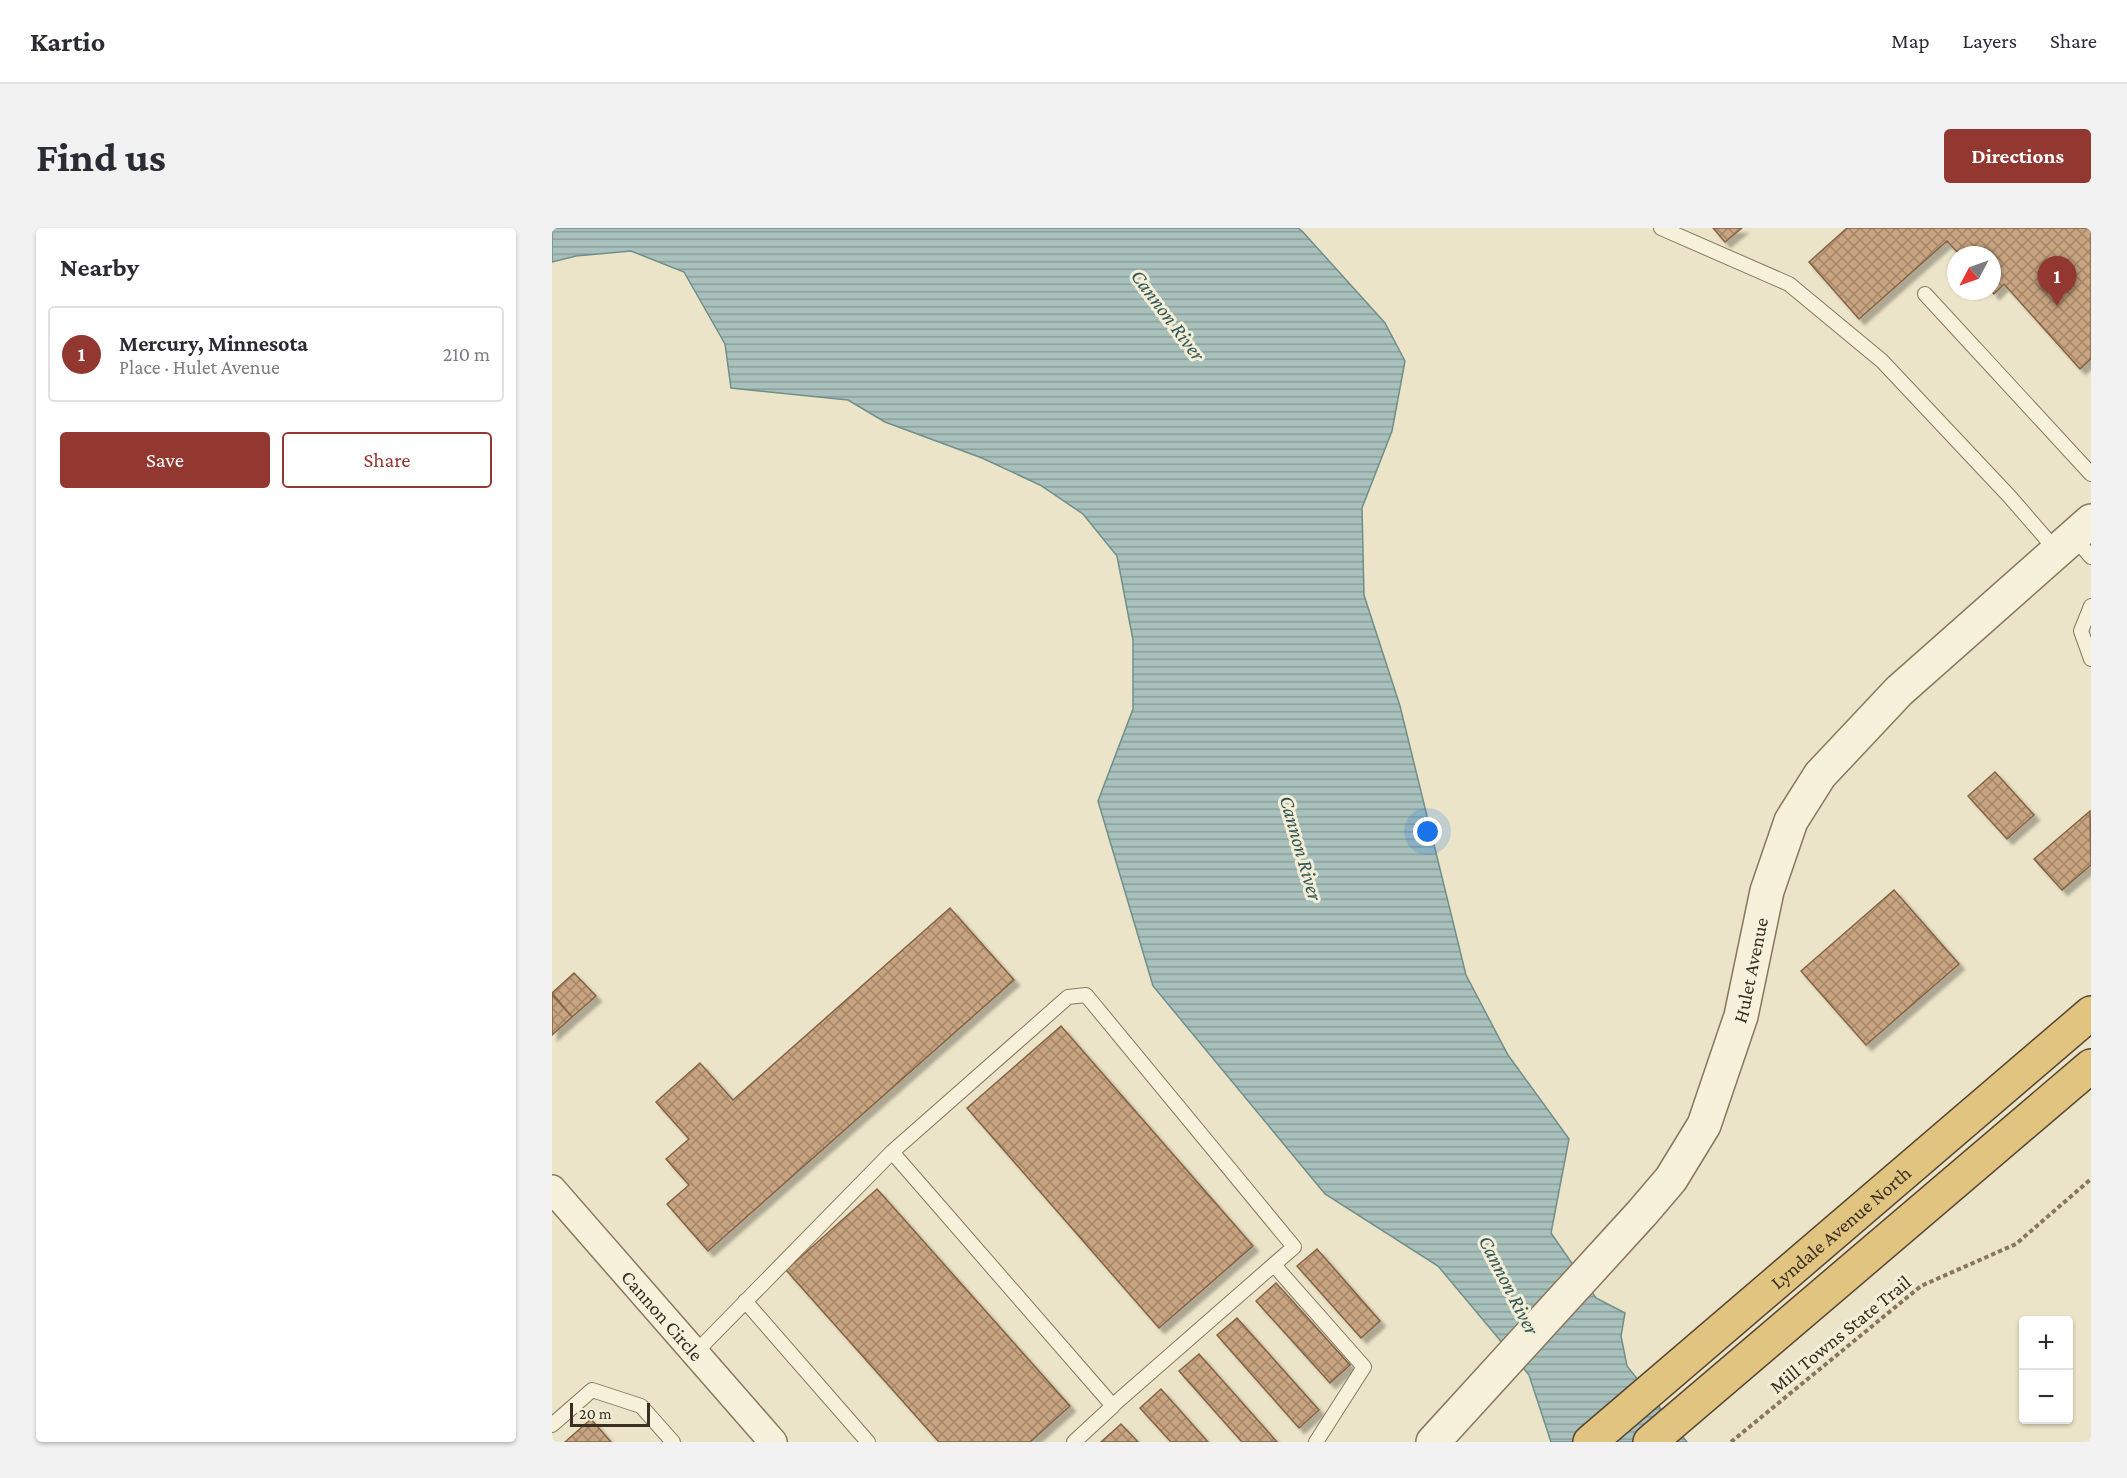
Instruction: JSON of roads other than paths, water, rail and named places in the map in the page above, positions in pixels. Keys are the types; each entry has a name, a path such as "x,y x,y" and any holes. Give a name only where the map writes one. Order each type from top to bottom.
{"highway":[{"name":"Lyndale Avenue North","path":"1590,1442 2091,1013"},
{"name":"Lyndale Avenue North","path":"1650,1442 2091,1066"}],"street":[{"name":"Hulet Avenue","path":"1433,1442 1497,1374 1671,1179 1704,1125 1741,1016 1767,891 1791,821 1820,775 1899,691 2078,541"},
{"name":"Cannon Circle","path":"552,1190 772,1442"}],"lane":[{"path":"1661,228 1789,284 1882,361 2010,497 2078,541"},
{"path":"1925,294 2091,474"},
{"path":"2091,606 2081,632 2091,659"},
{"path":"695,1353 892,1152 1068,997 1086,995 1294,1247 1074,1442"},
{"path":"892,1152 1113,1406 1111,1407"},
{"path":"1274,1265 1365,1367 1316,1442"},
{"path":"745,1301 868,1442"},
{"path":"552,1425 592,1390 641,1406 673,1442"}],"water":[{"name":"Cannon River","path":"552,228 1298,228 1302,231 1385,323 1405,361 1392,431 1362,508 1364,595 1400,706 1466,975 1508,1055 1569,1139 1551,1233 1596,1298 1625,1313 1621,1336 1627,1366 1687,1442 1551,1442 1529,1375 1438,1266 1325,1194 1153,986 1098,801 1133,709 1133,640 1117,556 1083,514 1040,485 982,458 885,422 848,400 731,388 725,344 684,272 631,251 576,256 552,262"}],"place":[{"name":"Mercury, Minnesota","path":"2057,306"}]}
